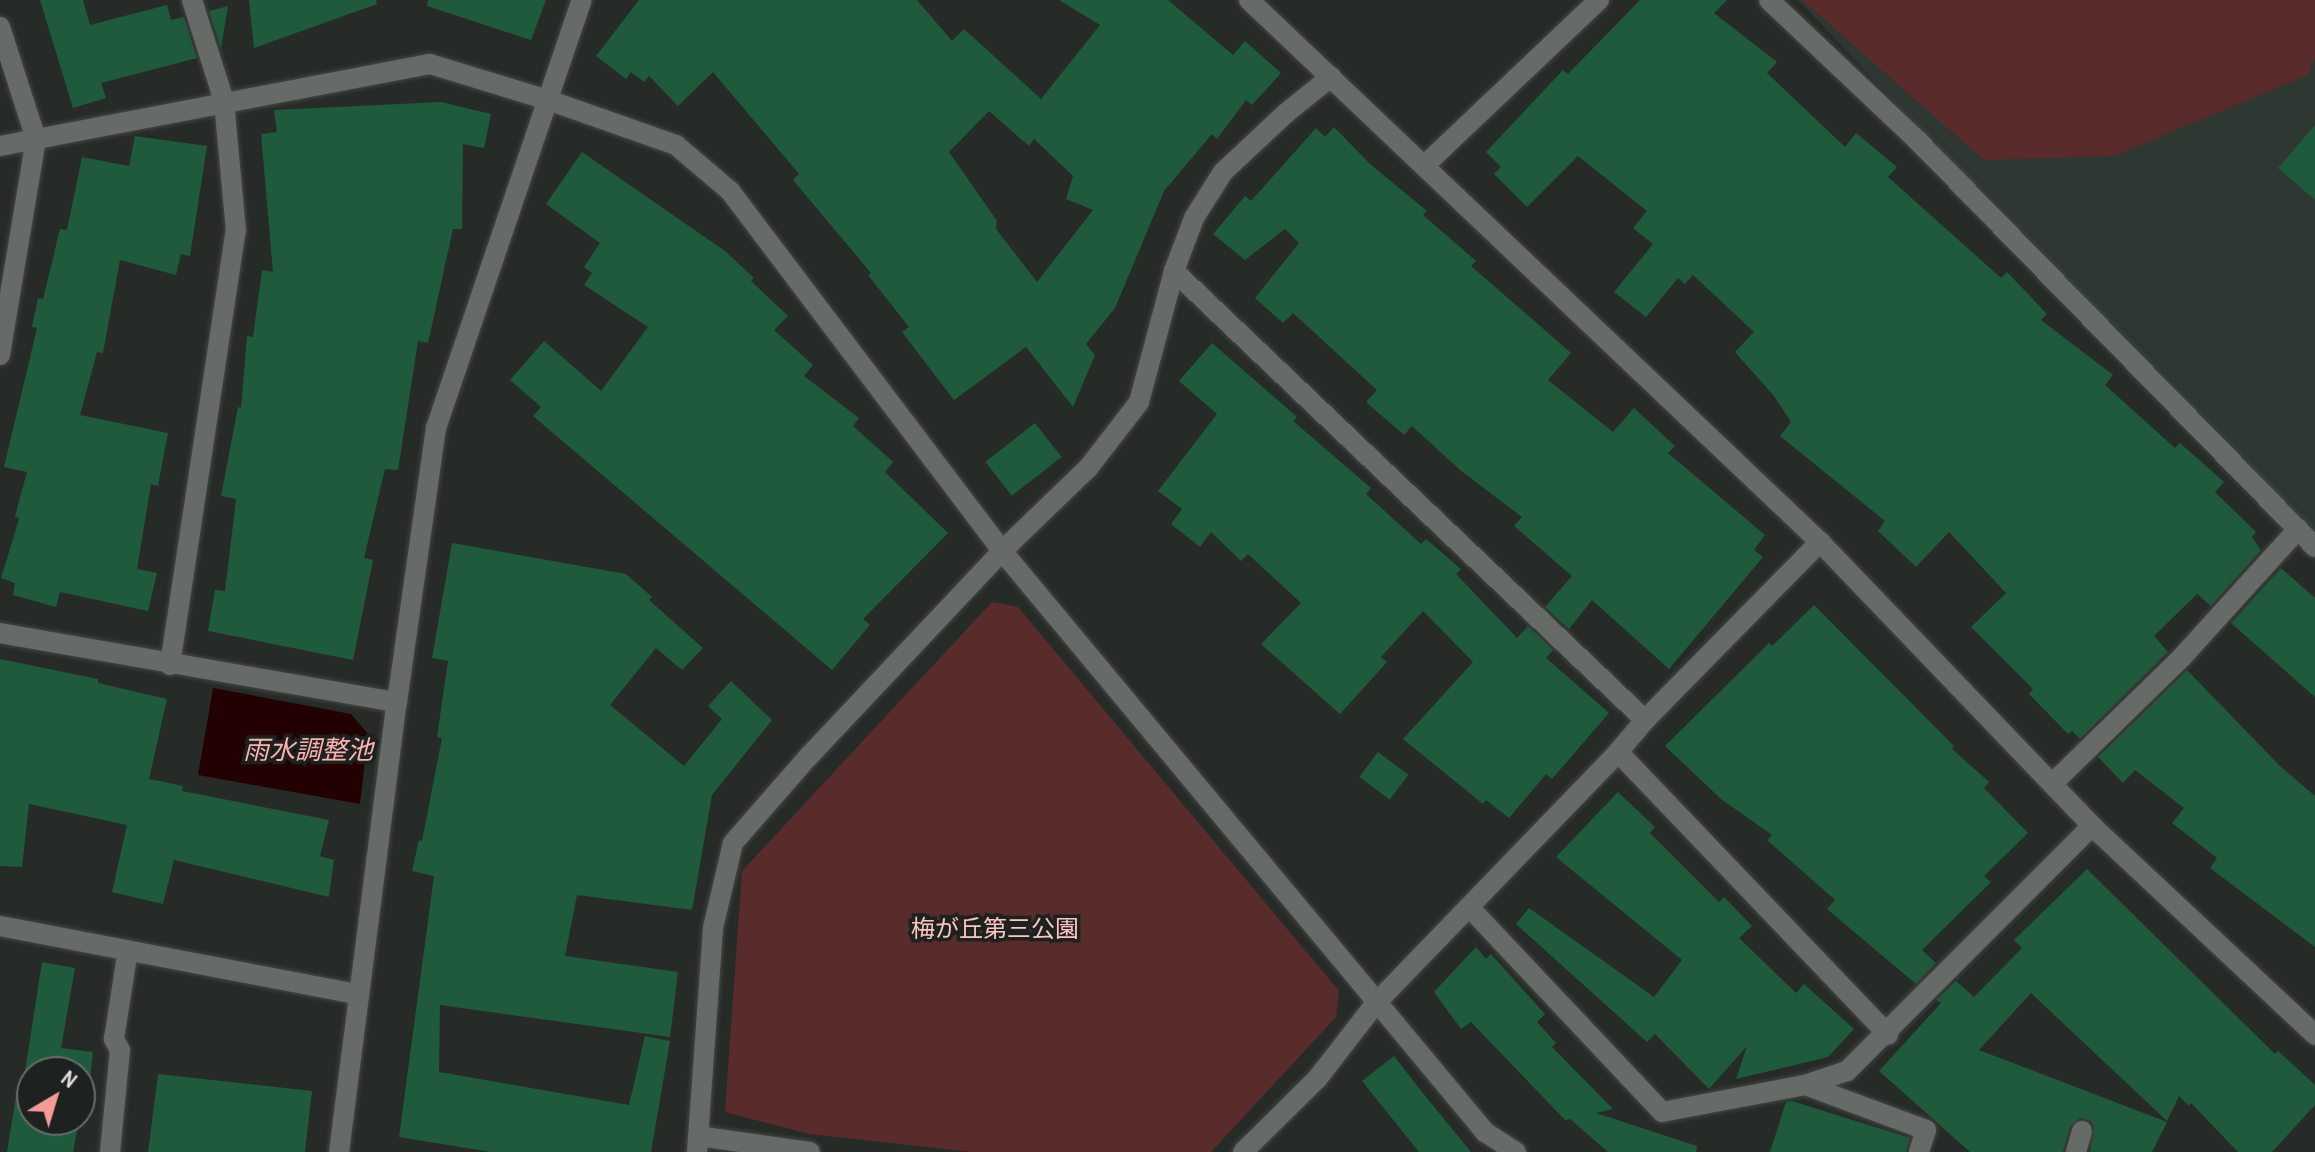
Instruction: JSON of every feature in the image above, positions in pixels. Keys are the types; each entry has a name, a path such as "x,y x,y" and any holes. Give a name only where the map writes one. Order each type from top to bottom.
{"street":[{"path":"170,665 236,231 224,101 192,0"},
{"path":"339,1152 436,428 582,0"},
{"path":"1249,0 1820,542 2092,826 2315,1035"},
{"path":"1425,165 1599,0"},
{"path":"1769,0 1918,141 2315,547"},
{"path":"0,27 36,139 0,355"},
{"path":"0,146 430,64 548,100 676,145 730,191 1002,551 1376,1003 1485,1132 1516,1152"},
{"path":"810,1152 697,1144 713,928 733,843 809,756 1002,551 1089,467 1139,402 1174,271 1194,218 1223,172 1286,113 1331,77"},
{"path":"1174,271 1645,720"},
{"path":"2053,783 2182,657 2298,529"},
{"path":"1243,1152 1317,1079 1376,1003 1470,908 1645,720 1820,542"},
{"path":"0,633 170,665 397,702"},
{"path":"1618,752 1888,1035"},
{"path":"1470,908 1662,1112 1805,1085 1847,1071 1888,1035 2092,826"},
{"path":"0,926 358,994"},
{"path":"110,1152 120,1050 114,1039 128,950"},
{"path":"1805,1085 1926,1130 1919,1152"},
{"path":"2076,1152 2082,1131"}],"shaded area":[{"path":"1798,0 2315,0 2315,547 2298,529"}],"green space":[{"path":"1802,0 2315,0 2315,57 2308,75 2114,156 1984,160"},
{"name":"梅が丘第三公園","path":"992,602 1018,607 1339,991 1336,1017 1211,1152 972,1152 809,1134 725,1112 742,871"}],"water":[{"name":"雨水調整池","path":"213,688 351,714 368,734 360,804 198,775"}],"building":[{"path":"40,0 83,0 90,25 167,5 171,20 184,17 197,58 101,83 106,98 73,108"},
{"path":"249,0 376,0 377,4 254,48"},
{"path":"428,0 546,0 531,40 427,6"},
{"path":"639,0 917,0 952,41 964,29 1041,99 1100,25 1059,0 1168,0 1233,55 1245,41 1281,73 1252,105 1246,100 1217,139 1212,134 1164,191 1115,308 1086,344 1095,355 1073,407 1026,347 954,400 902,332 909,327 868,275 871,273 793,180 799,174 713,72 678,106 649,76 644,82 631,72 626,79 596,56","holes":["989,111 1029,146 1034,139 1073,176 1066,199 1093,210 1037,282 996,229 997,221 949,152"]},
{"path":"1640,0 1727,0 1714,13 1777,62 1767,73 1845,147 1856,133 1897,167 1888,177 2001,278 2007,272 2047,314 2041,320 2113,375 2105,385 2175,448 2180,443 2224,482 2215,492 2256,532 2252,537 2261,550 2211,606 2197,594 2154,636 2168,652 2080,739 2072,731 2068,734 2029,694 2033,689 1971,627 2006,593 1949,532 1916,567 1878,531 1885,521 1780,436 1791,422 1774,396 1735,352 1754,332 1693,275 1685,284 1678,278 1646,317 1614,292 1653,244 1633,228 1647,211 1578,156 1527,207 1494,174 1501,167 1486,152 1563,70 1568,74"},
{"path":"228,6 221,49 209,11"},
{"path":"441,102 491,114 484,148 463,144 462,229 453,229 428,343 418,341 398,470 385,469 364,558 373,560 353,660 208,631 215,590 225,591 236,499 221,496 238,407 241,408 247,336 253,337 262,270 273,272 261,134 277,132 274,110"},
{"path":"2315,125 2315,200 2278,168"},
{"path":"1334,127 1370,164 1427,211 1423,215 1476,261 1471,266 1571,353 1548,380 1613,432 1634,408 1675,446 1668,453 1765,535 1754,550 1763,557 1669,669 1592,600 1569,629 1545,607 1572,576 1514,526 1522,517 1460,470 1412,426 1404,435 1366,402 1377,390 1293,313 1283,323 1255,298 1299,243 1285,229 1245,260 1213,234 1245,196 1251,201 1316,128 1325,137"},
{"path":"135,136 207,146 190,256 181,254 176,275 120,260 103,353 97,352 80,415 168,433 158,486 151,484 137,569 157,573 148,611 60,592 56,607 13,595 15,583 1,578 19,519 15,516 27,472 4,467 37,328 32,327 38,298 43,299 60,229 67,230 82,157 129,166"},
{"path":"582,152 725,251 754,278 751,281 788,316 774,330 813,365 804,376 859,418 853,426 893,462 885,472 948,533 863,619 870,625 832,670 533,416 541,407 510,380 544,341 601,391 648,327 584,285 592,273 584,267 600,243 546,204"},
{"path":"1212,343 1297,417 1293,421 1371,488 1366,494 1421,544 1426,539 1461,569 1456,574 1517,638 1528,626 1553,650 1546,658 1609,713 1552,779 1546,774 1509,818 1486,800 1483,804 1403,739 1473,662 1423,611 1381,657 1387,662 1340,714 1261,644 1301,603 1248,554 1241,561 1211,532 1200,547 1171,524 1182,509 1158,491 1217,414 1179,381"},
{"path":"1035,423 1061,457 1012,496 985,462"},
{"path":"452,543 626,574 652,597 649,600 703,648 682,670 656,648 610,705 684,766 722,719 708,706 731,681 772,720 712,795 692,910 577,895 565,956 678,972 670,1037 440,1005 439,1072 629,1105 645,1036 670,1041 651,1152 491,1152 399,1137 434,876 412,871 419,840 422,841 442,738 437,737 448,661 432,658"},
{"path":"2281,568 2315,598 2315,697 2231,623"},
{"path":"1814,605 1954,746 1952,749 1989,782 1984,788 2028,833 1984,876 1991,882 1922,950 1936,963 1916,984 1827,909 1835,900 1767,840 1772,835 1721,799 1665,746 1769,643 1772,646"},
{"path":"0,659 98,679 98,683 167,699 149,779 183,786 182,791 329,820 320,856 334,860 329,897 174,860 163,904 112,892 127,825 29,804 22,867 0,866"},
{"path":"2187,670 2280,766 2315,796 2315,947 2210,868 2217,858 2172,823 2184,808 2135,770 2123,783 2098,757"},
{"path":"1378,752 1408,775 1390,800 1359,777"},
{"path":"1618,792 1655,827 1650,833 1719,902 1724,897 1752,926 1739,938 1796,993 1804,984 1854,1029 1828,1057 1736,1079 1747,1046 1709,1089 1655,1034 1647,1042 1516,924 1529,908 1654,997 1682,960 1556,857"},
{"path":"2087,869 2275,1054 2278,1051 2315,1085 2315,1105 2272,1152 2238,1152 2191,1103 2189,1106 2179,1096 2167,1121 2031,993 1979,1050 2167,1122 2152,1152 2090,1152 2094,1127 2091,1121 2080,1118 2070,1127 2063,1152 1970,1152 1879,1071 1941,1003 1936,1000 1956,981 1974,997 2022,948 2014,940"},
{"path":"1476,947 1486,959 1491,954 1545,1014 1537,1022 1556,1043 1552,1047 1613,1109 1596,1113 1697,1146 1696,1152 1608,1152 1570,1119 1565,1120 1471,1022 1461,1029 1434,992"},
{"path":"42,962 75,968 61,1048 93,1052 93,1056 27,1056"},
{"path":"1394,1056 1471,1152 1419,1152 1362,1081"},
{"path":"158,1074 312,1091 305,1152 148,1152"},
{"path":"16,1096 16,1136 76,1136 73,1152 7,1152"},
{"path":"1792,1101 1910,1138 1906,1152 1770,1152 1786,1102"}]}
